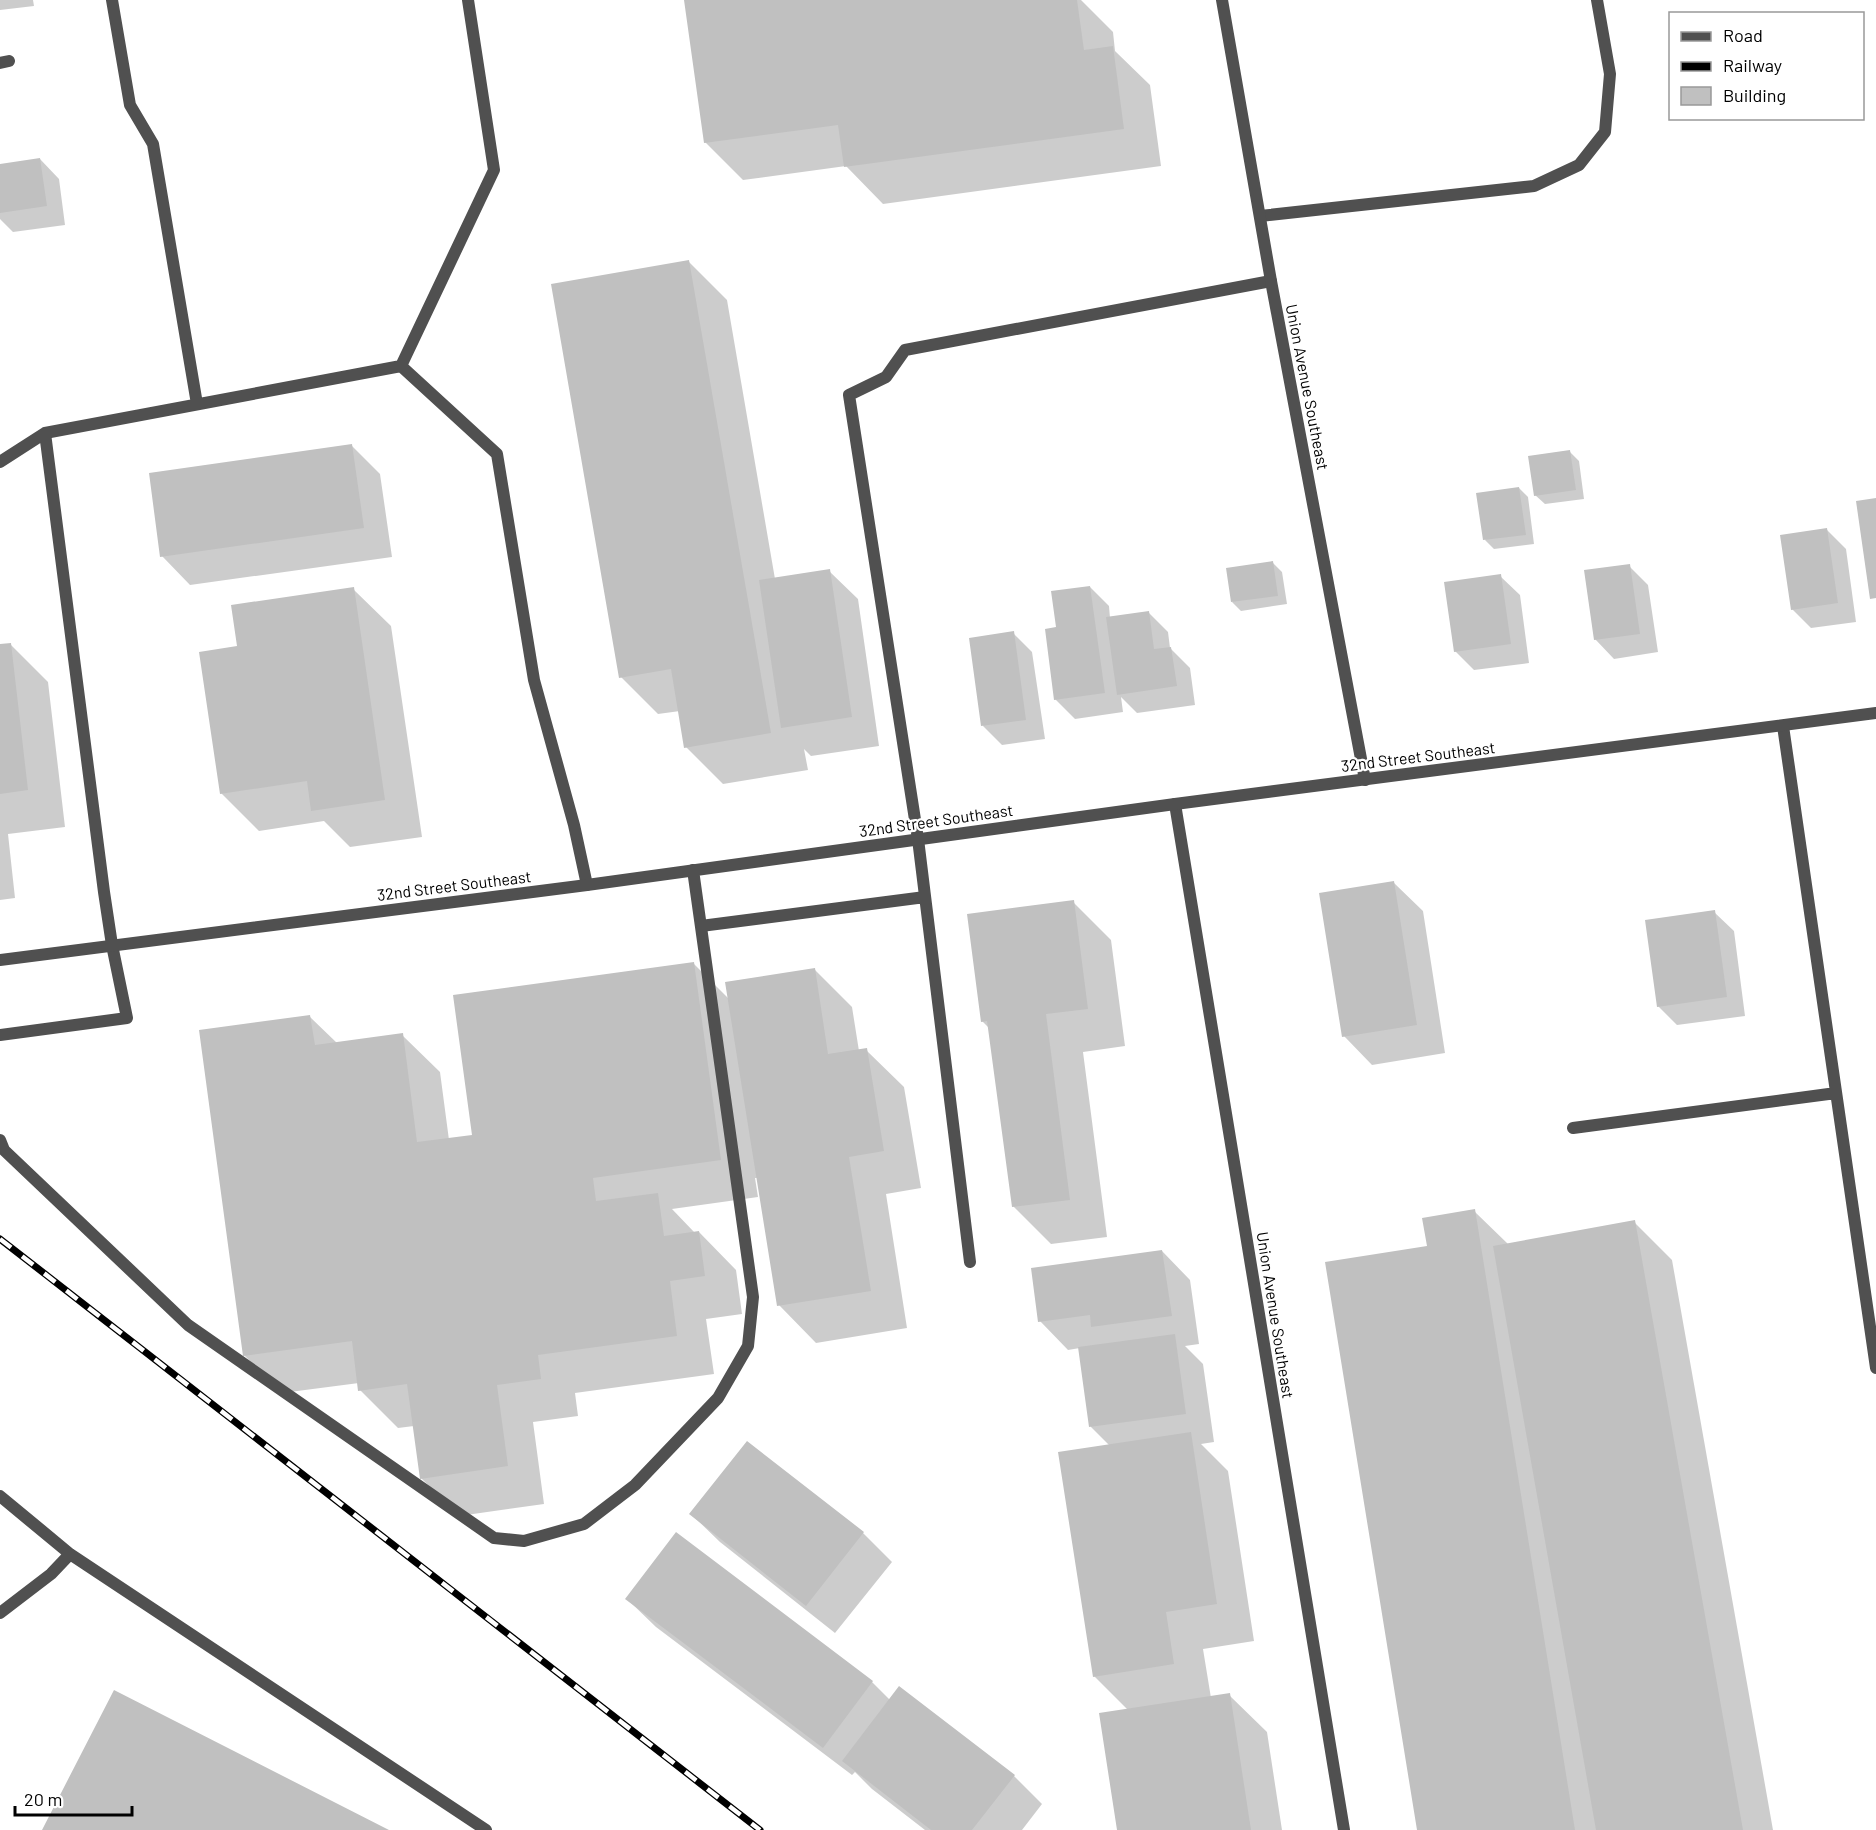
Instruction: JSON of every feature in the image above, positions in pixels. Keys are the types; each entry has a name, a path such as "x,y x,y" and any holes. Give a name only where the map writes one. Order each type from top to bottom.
{"street":[{"path":"112,0 130,105 153,144 197,404"},
{"path":"401,366 494,170 468,0"},
{"name":"Union Avenue Southeast","path":"1222,0 1271,281 1365,780"},
{"path":"1260,216 1534,186 1579,165 1605,132 1610,74 1597,0"},
{"path":"970,1262 918,839 849,395 886,377 905,350 1271,281"},
{"path":"0,462 45,433 401,366"},
{"path":"401,366 497,454 534,680 587,885"},
{"path":"0,1035 127,1018 112,945 45,433"},
{"name":"32nd Street Southeast","path":"0,960 587,885 1175,804 1876,713"},
{"path":"1783,726 1876,1368"},
{"name":"Union Avenue Southeast","path":"1175,804 1344,1830"},
{"path":"0,1140 4,1150 188,1325 494,1538 524,1541 584,1524 635,1485 718,1398 748,1346 753,1297 693,870"},
{"path":"701,926 925,897"},
{"path":"1573,1128 1836,1093"},
{"path":"0,1496 70,1554 486,1830"},
{"path":"1,1614 51,1574 70,1554"}],"building":[{"path":"684,0 1077,0 1084,50 1113,46 1124,129 844,167 838,125 704,143"},
{"path":"40,158 47,206 0,213 0,164"},
{"path":"689,260 771,733 684,748 671,669 619,678 551,284"},
{"path":"352,444 364,528 160,557 149,473"},
{"path":"1570,450 1576,490 1534,496 1528,456"},
{"path":"1519,487 1526,535 1483,540 1476,493"},
{"path":"1876,498 1876,598 1870,599 1856,501"},
{"path":"1827,528 1838,603 1791,610 1780,535"},
{"path":"1273,561 1278,596 1231,602 1226,568"},
{"path":"1630,564 1640,634 1594,640 1584,570"},
{"path":"830,569 852,717 781,728 759,580"},
{"path":"1501,574 1511,644 1454,652 1444,582"},
{"path":"1090,586 1105,693 1054,700 1045,629 1056,627 1051,591"},
{"path":"354,587 385,800 311,811 307,781 220,794 199,652 237,646 231,605"},
{"path":"1149,611 1154,649 1171,647 1177,686 1117,695 1106,617"},
{"path":"1014,631 1026,720 981,726 969,638"},
{"path":"11,643 28,790 0,794 0,644"},
{"path":"1394,881 1417,1025 1342,1037 1319,893"},
{"path":"1074,900 1088,1009 1046,1014 1070,1200 1012,1207 987,1021 981,1022 967,914"},
{"path":"1715,910 1727,997 1657,1007 1645,920"},
{"path":"694,962 721,1160 593,1178 596,1201 658,1193 664,1236 699,1231 705,1276 670,1281 677,1336 538,1355 541,1379 497,1385 508,1466 420,1479 407,1384 358,1391 352,1341 243,1356 199,1030 310,1015 315,1045 403,1033 417,1142 472,1135 453,995"},
{"path":"815,968 828,1054 867,1048 884,1151 849,1157 871,1291 777,1306 725,982"},
{"path":"1475,1209 1575,1830 1417,1830 1325,1262 1427,1246 1422,1218"},
{"path":"1635,1220 1743,1830 1596,1830 1493,1246"},
{"path":"1162,1250 1172,1316 1091,1327 1090,1315 1038,1322 1031,1268"},
{"path":"1175,1334 1186,1414 1089,1427 1078,1347"},
{"path":"1191,1432 1217,1604 1166,1612 1174,1664 1093,1677 1058,1452"},
{"path":"747,1441 864,1532 806,1606 689,1514"},
{"path":"676,1532 873,1681 823,1748 625,1599"},
{"path":"899,1686 1015,1775 972,1830 931,1830 842,1761"},
{"path":"114,1690 389,1830 42,1830"},
{"path":"1230,1693 1251,1830 1117,1830 1099,1713"}],"railway":[{"path":"0,1239 760,1830"}]}
